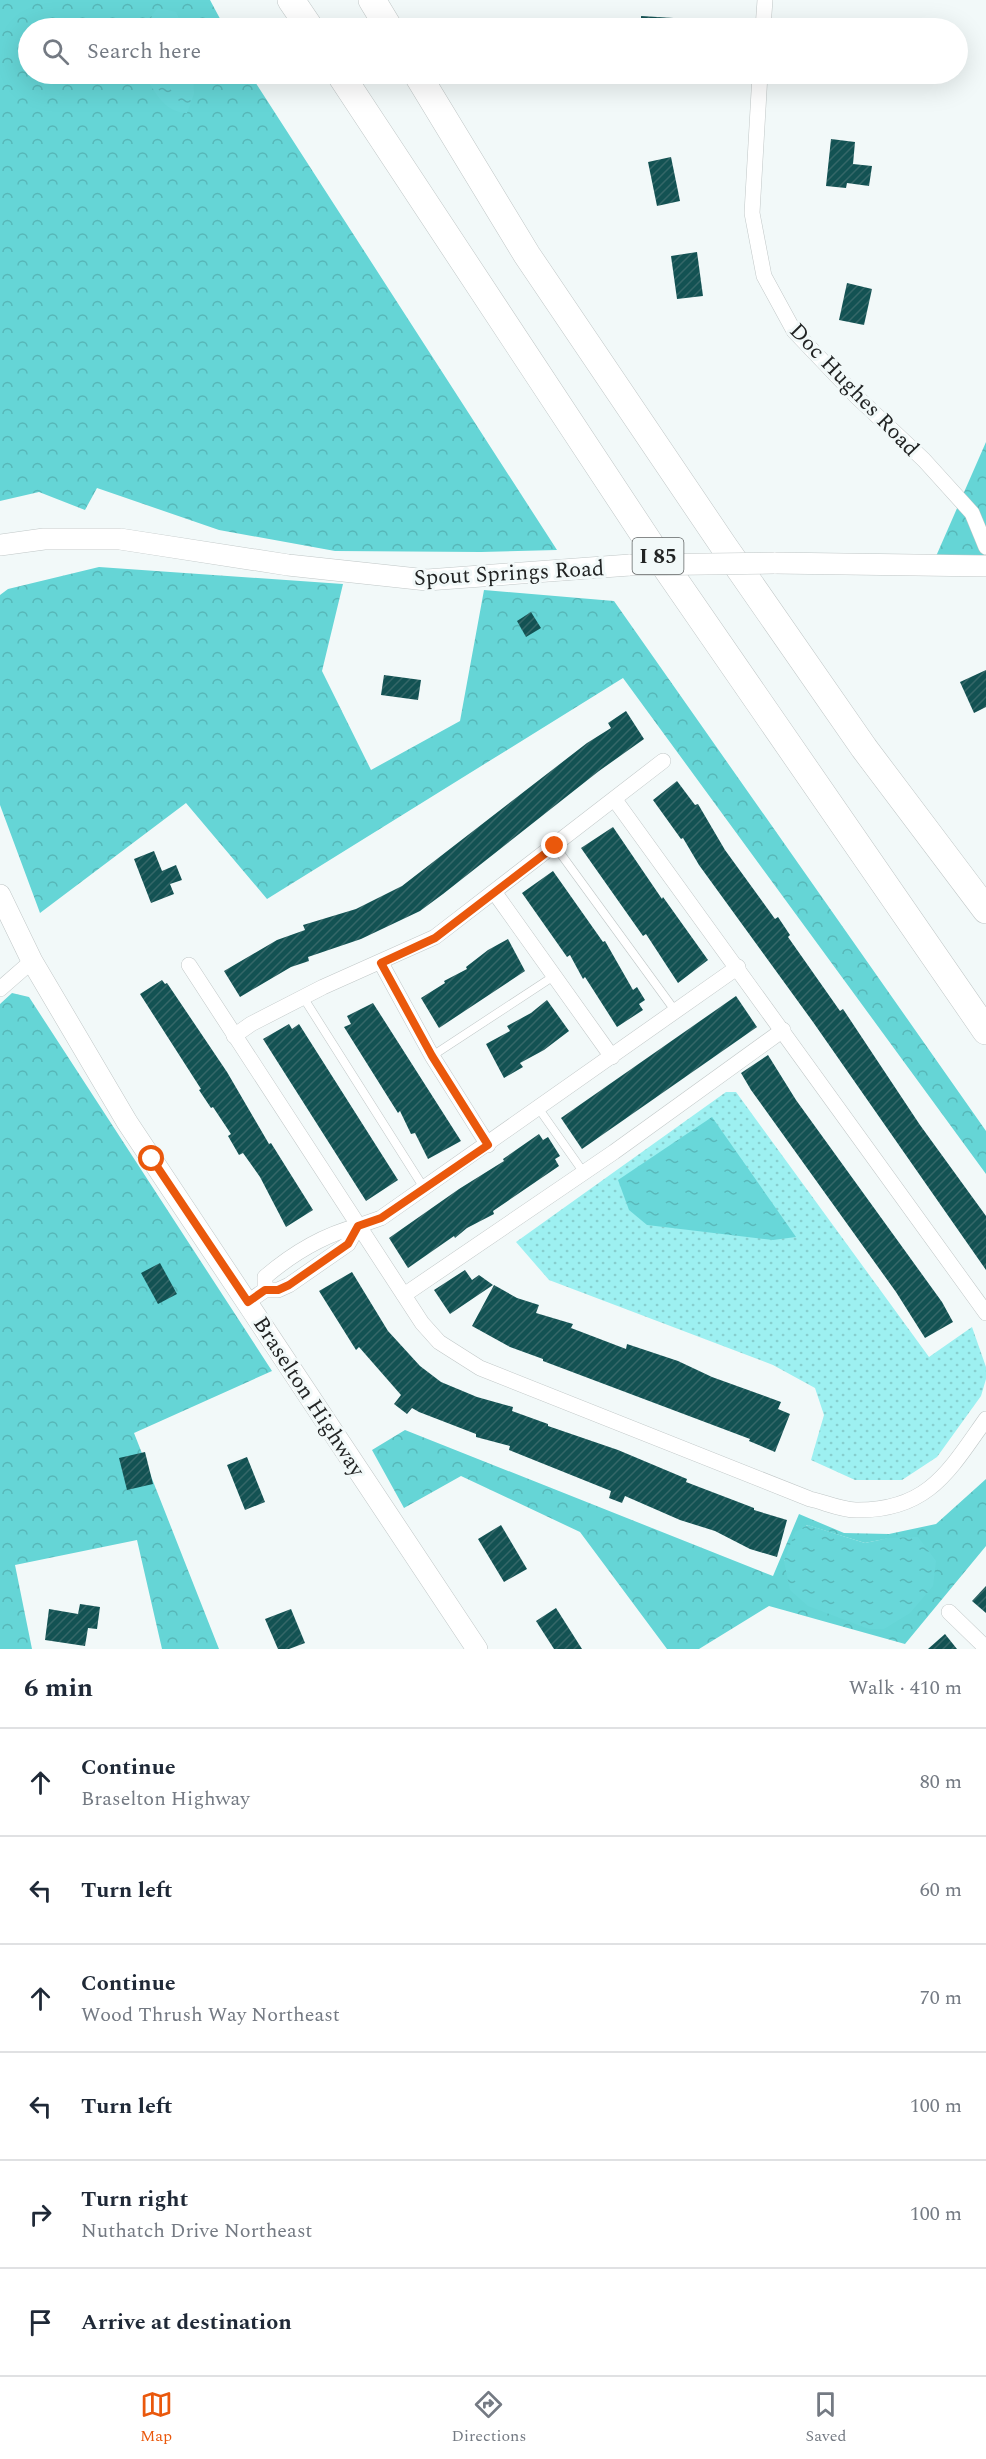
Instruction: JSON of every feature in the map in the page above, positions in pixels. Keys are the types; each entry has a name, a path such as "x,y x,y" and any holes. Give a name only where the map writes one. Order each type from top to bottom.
{"highway":[{"path":"291,0 303,18"},
{"path":"372,0 383,18"},
{"name":"I 85","path":"347,84 656,553 986,1031"},
{"name":"I 85","path":"423,84 527,255 723,545 864,747 986,910"}],"street":[{"path":"764,18 765,0"},
{"name":"Doc Hughes Road","path":"759,84 752,213 764,276 794,331 857,397 924,460 972,513 986,547"},
{"name":"Spout Springs Road","path":"2,543 44,539 120,539 288,565 427,580 630,565 774,562 986,566"},
{"path":"234,1036 303,997 435,938 663,761"},
{"path":"615,800 986,1313"},
{"path":"495,893 612,1057"},
{"name":"Braselton Highway","path":"0,895 32,962 127,1122 477,1649"},
{"path":"0,989 32,962"},
{"path":"381,963 432,1056 488,1145"},
{"path":"189,965 404,1295 439,1342 480,1368 810,1499 854,1510 890,1506 920,1497 942,1479 986,1419"},
{"path":"265,1290 265,1277 278,1266 320,1239 381,1218 738,968"},
{"path":"404,1295 584,1173 783,1030"},
{"path":"248,1302 265,1290 278,1290 289,1285 348,1244 358,1226"},
{"path":"949,1612 986,1648"}],"lane":[{"path":"555,846 676,1012"},
{"path":"432,1056 554,975"},
{"path":"303,997 424,1188"},
{"path":"539,1109 584,1173"}],"shaded area":[{"path":"726,1092 736,1092 929,1357 972,1327 986,1367 986,1379 981,1396 937,1457 902,1480 855,1480 811,1460 824,1415 815,1388 773,1365 549,1280 516,1242"}],"green space":[{"path":"0,0 210,0 220,18 18,18 18,84 256,84 557,550 335,551 219,530 97,488 85,510 39,492 0,501"},
{"path":"986,442 986,574 930,570"},
{"path":"99,567 343,584 322,671 371,770 460,721 484,590 614,601 986,1131 986,1174 623,678 267,899 186,803 40,913 0,805 0,595 8,589"},
{"path":"12,993 29,997 272,1371 134,1433 219,1649 162,1649 137,1540 15,1565 32,1649 0,1649 0,1004"},
{"path":"405,1430 773,1576 799,1514 844,1533 889,1534 936,1524 986,1479 986,1546 905,1644 769,1606 699,1649 667,1649 580,1532 461,1476 404,1508 372,1450","holes":["807,1525 865,1543 890,1538 784,1561"]}],"water":[{"path":"158,8 176,12 179,18 150,18"},
{"path":"150,84 194,84 194,94 187,113 172,109 156,94"},
{"path":"712,1117 796,1237 773,1240 647,1225 629,1210 618,1180"},
{"path":"808,1525 865,1543 890,1538 918,1537 936,1561 933,1586 910,1613 884,1629 869,1629 808,1606 790,1590 784,1561 795,1532"}],"building":[{"path":"641,16 674,18 641,18"},
{"path":"831,139 855,142 853,164 872,166 869,186 847,183 846,188 826,186"},
{"path":"671,157 680,201 657,206 648,162"},
{"path":"697,252 703,296 677,299 671,256"},
{"path":"847,283 872,289 864,325 839,320"},
{"path":"531,612 541,628 526,637 517,621"},
{"path":"986,670 986,707 974,713 960,682"},
{"path":"384,675 421,680 418,700 381,695"},
{"path":"626,711 644,739 599,771 443,894 420,911 361,939 308,957 309,961 291,967 240,997 224,971 277,940 305,930 303,925 356,909 402,886 587,743 611,728 608,723"},
{"path":"677,781 695,805 698,804 725,850 775,919 778,917 790,935 788,937 840,1011 843,1009 920,1125 986,1216 986,1270 813,1022 699,865 683,838 681,839 653,800"},
{"path":"613,827 662,899 663,897 708,960 678,983 646,934 643,936 581,848"},
{"path":"154,851 162,871 176,865 182,880 170,884 174,894 151,903 134,859"},
{"path":"553,871 603,942 605,941 633,990 637,987 645,1000 639,1004 643,1010 617,1027 585,977 583,979 570,955 567,957 522,893"},
{"path":"508,939 525,971 439,1028 421,998 445,983 444,981 467,969 466,967 488,950"},
{"path":"162,980 165,984 167,983 227,1072 269,1144 271,1143 313,1210 286,1227 260,1177 243,1153 239,1155 228,1136 231,1134 199,1090 201,1089 140,994"},
{"path":"736,996 757,1027 582,1149 561,1118"},
{"path":"547,1000 569,1031 544,1050 520,1063 523,1067 504,1078 486,1044 510,1031 507,1026 531,1013"},
{"path":"373,1003 461,1141 428,1159 415,1133 411,1134 400,1111 398,1113 344,1027 351,1024 347,1016"},
{"path":"289,1024 292,1029 299,1024 398,1180 366,1201 263,1039"},
{"path":"768,1055 796,1100 942,1302 953,1322 925,1338 896,1292 751,1090 741,1073"},
{"path":"539,1134 543,1140 548,1137 560,1156 555,1159 559,1166 493,1211 494,1214 467,1228 455,1238 454,1236 408,1268 389,1238 504,1161 503,1159"},
{"path":"160,1263 177,1294 158,1304 141,1273"},
{"path":"465,1270 472,1280 479,1275 493,1285 450,1314 434,1290"},
{"path":"352,1272 388,1331 420,1366 441,1382 477,1397 513,1407 512,1411 548,1424 548,1426 618,1450 687,1479 686,1482 754,1508 754,1510 787,1520 777,1557 750,1549 715,1531 680,1520 625,1496 622,1503 609,1498 611,1491 509,1450 510,1446 476,1437 476,1434 412,1408 407,1414 394,1404 401,1395 359,1347 356,1350 319,1291"},
{"path":"494,1285 517,1298 539,1305 536,1313 573,1324 571,1328 626,1349 627,1344 678,1361 712,1377 781,1402 778,1409 790,1414 775,1452 749,1441 750,1439 543,1361 543,1359 510,1347 472,1326"},
{"path":"145,1452 153,1484 127,1490 119,1458"},
{"path":"247,1457 265,1502 245,1510 227,1465"},
{"path":"501,1525 527,1569 504,1582 478,1539"},
{"path":"986,1586 986,1613 972,1601"},
{"path":"80,1604 100,1607 97,1629 88,1628 85,1646 45,1640 49,1609 78,1614"},
{"path":"556,1608 582,1649 554,1649 536,1621"},
{"path":"291,1609 305,1643 289,1649 278,1649 265,1619"},
{"path":"945,1634 957,1649 928,1649"}],"route":[{"path":"152,1159 248,1302 265,1290 278,1290 289,1285 348,1244 358,1226 381,1218 488,1145 432,1056 381,963 435,938 555,846"}]}
